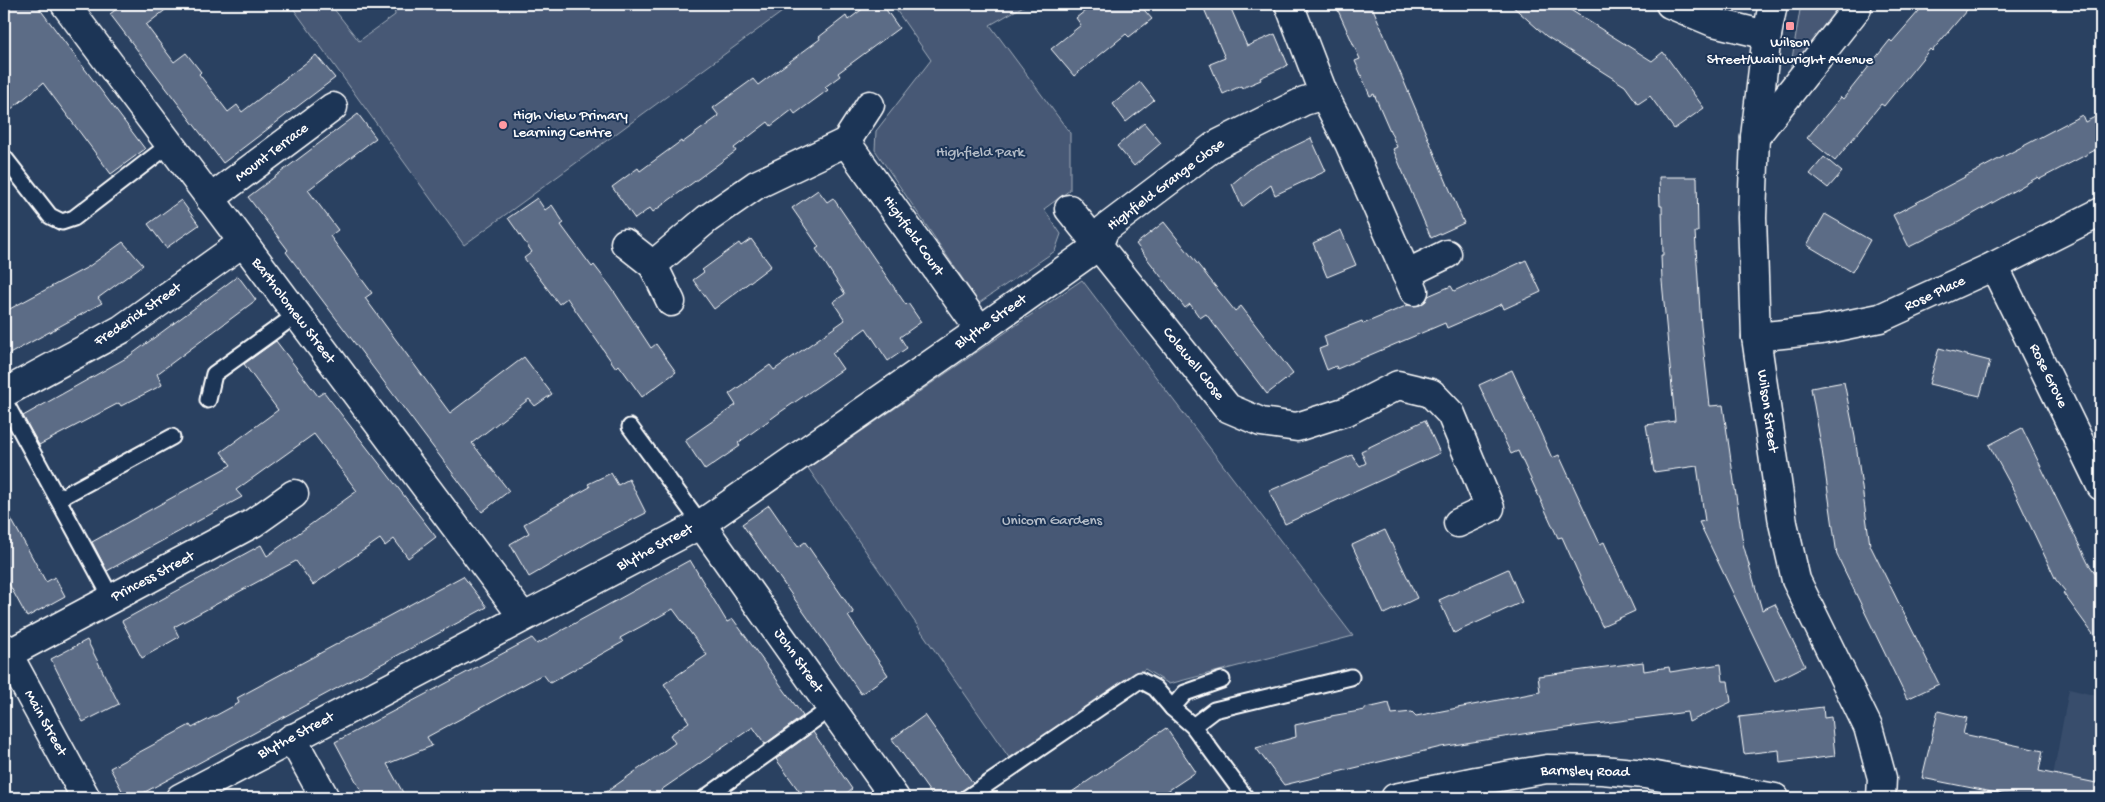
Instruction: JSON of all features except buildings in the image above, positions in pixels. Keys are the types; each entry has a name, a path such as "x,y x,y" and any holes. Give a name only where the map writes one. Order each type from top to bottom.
{"street":[{"path":"1288,4 1324,95 1349,143 1410,282 1447,254"},
{"path":"1670,4 1713,22 1767,35"},
{"name":"Wilson Street","path":"1773,4 1767,35 1755,137 1752,217 1756,337 1783,523 1796,580 1868,727 1882,778 1881,798"},
{"path":"1755,137 1857,8 1857,4"},
{"name":"Bartholomew Street","path":"77,8 170,145 523,617"},
{"name":"Highfield Grange Close","path":"1098,246 1105,230 1138,202 1216,145 1304,101 1324,95"},
{"path":"653,264 707,219 756,185 846,142 870,105"},
{"name":"Mount Terrace","path":"210,199 333,107"},
{"name":"Highfield Court","path":"846,142 980,330"},
{"name":"Colewell Close","path":"1069,209 1228,408 1261,422 1297,427 1347,411 1398,386 1431,392 1451,414 1490,508 1458,523"},
{"name":"Rose Place","path":"1756,337 1821,330 1880,318 1994,266 2101,212"},
{"name":"Frederick Street","path":"4,393 122,329 242,243"},
{"path":"625,243 653,264 671,302"},
{"name":"Blythe Street","path":"180,798 701,524 1098,246"},
{"name":"Rose Grove","path":"1994,266 2101,486"},
{"name":"Princess Street","path":"6,651 112,599 253,523 294,494"},
{"name":"John Street","path":"701,524 895,798"},
{"name":"Main Street","path":"6,651 86,798"},
{"path":"292,738 325,798"},
{"name":"Barnsley Road","path":"1395,798 1476,781 1547,769 1602,770 1645,774 1716,793 1775,798"}],"lane":[{"path":"4,158 50,216 62,222 74,218 170,145"},
{"path":"208,400 214,374 296,315"},
{"path":"4,400 112,599"},
{"path":"630,427 701,524"},
{"path":"58,499 172,438"},
{"path":"1193,726 1214,710 1351,677"},
{"path":"967,798 1140,680 1154,688 1172,708 1193,726 1246,798"},
{"path":"1172,708 1185,693 1222,680"},
{"path":"705,798 831,708"}],"shaded area":[{"path":"2069,689 2101,697 2101,798 2049,798"}],"green space":[{"name":"High View Primary Learning Centre","path":"290,4 330,4 359,41 395,15 394,8 400,4 793,4 464,245"},
{"name":"Highfield Park","path":"892,4 1027,4 990,25 1070,133 1070,190 1044,209 1061,234 1055,251 979,303 875,150 876,131 931,60"},
{"path":"1801,4 1840,4 1790,71"},
{"name":"Unicorn Gardens","path":"1082,280 1353,636 1169,684 1145,669 1010,759 808,468"}],"place":[{"name":"Wilson Street/Wainwright Avenue","path":"1790,26"},
{"name":"High View Primary Learning Centre","path":"503,125"}]}
